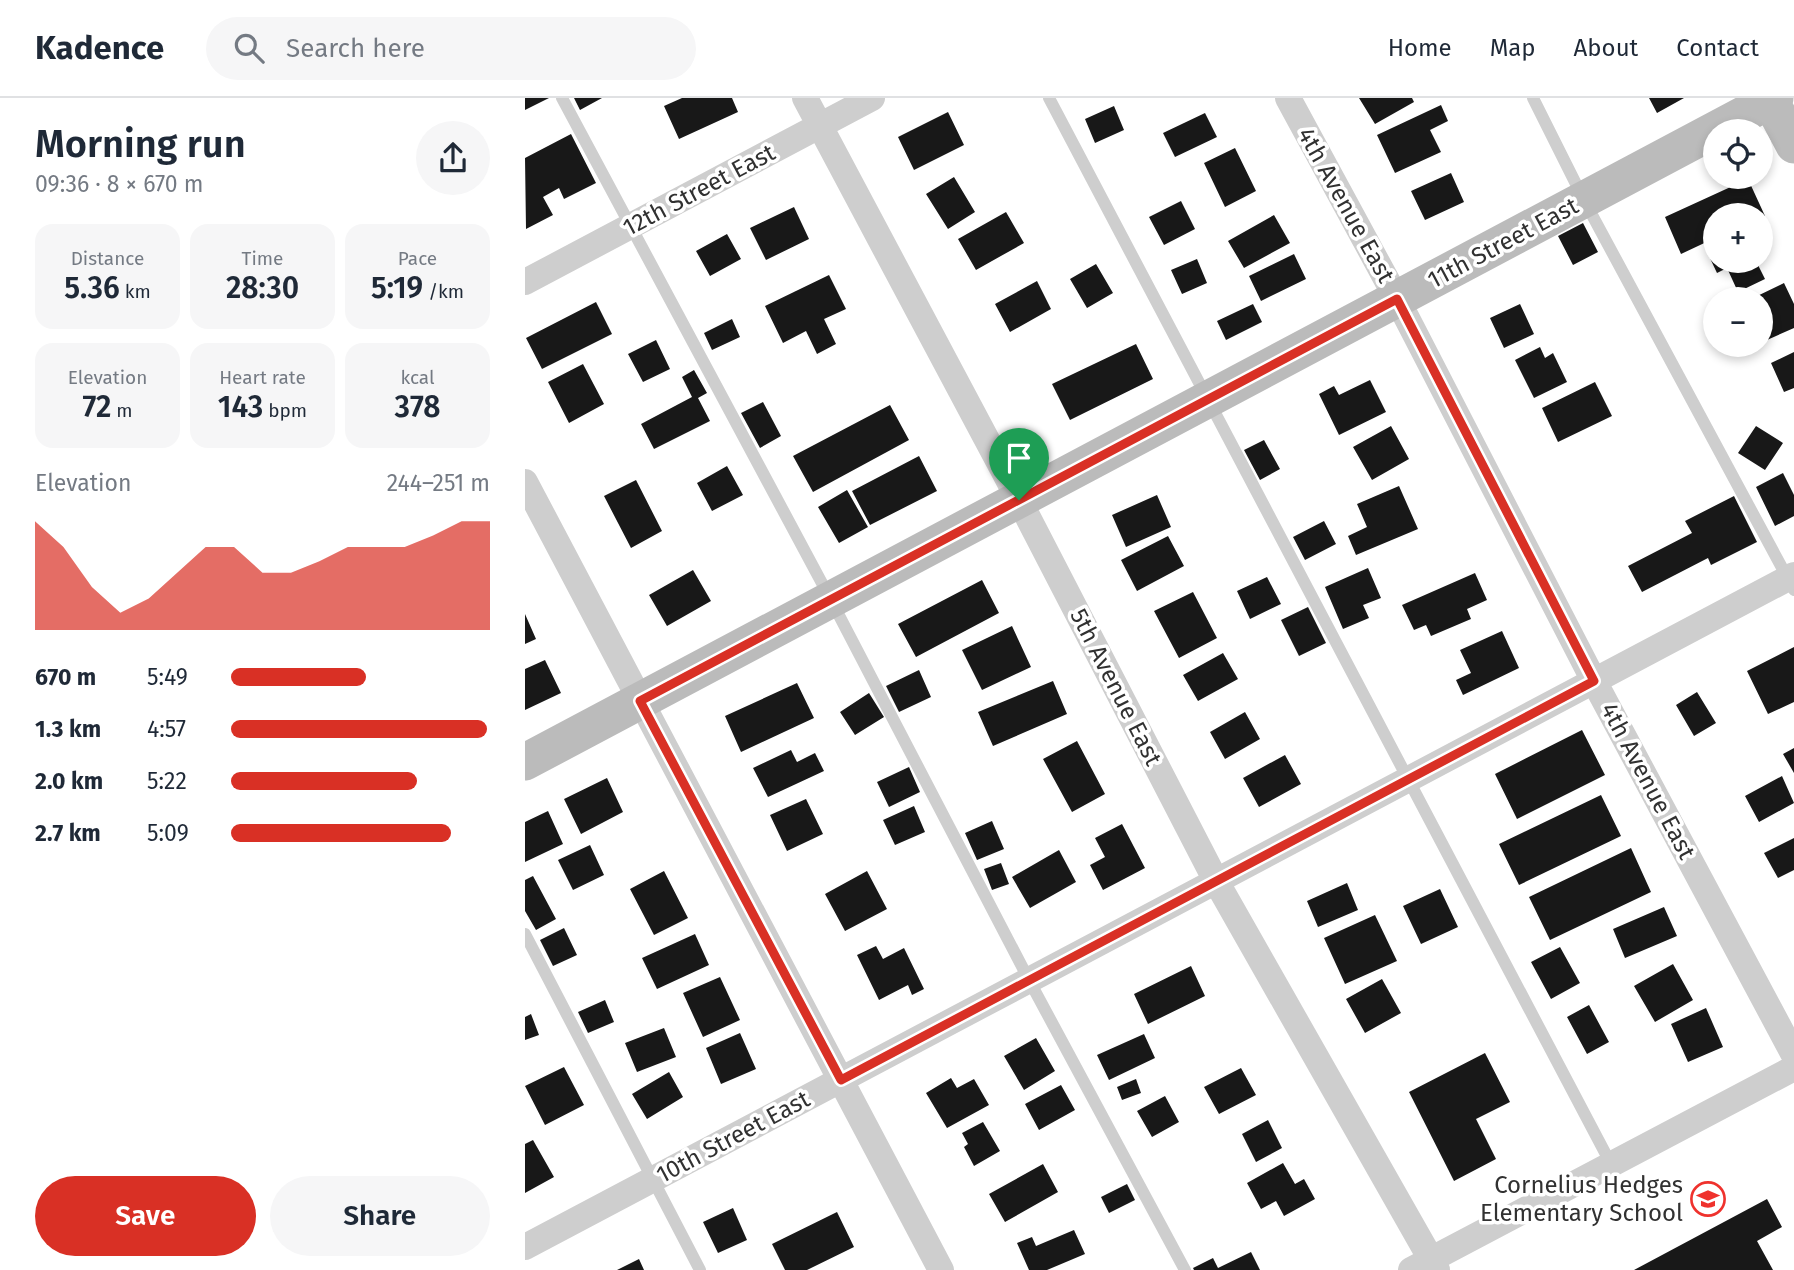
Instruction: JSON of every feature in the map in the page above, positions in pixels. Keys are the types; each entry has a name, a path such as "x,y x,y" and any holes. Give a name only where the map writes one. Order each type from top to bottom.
{"street":[{"name":"5th Avenue East","path":"805,98 1019,500 1216,881 1427,1266"},
{"name":"12th Street East","path":"525,282 872,98"},
{"name":"4th Avenue East","path":"1288,98 1397,299 1594,681 1794,1055"},
{"name":"11th Street East","path":"525,762 1772,99"},
{"path":"1772,99 1794,145"},
{"path":"525,482 941,1270"},
{"name":"10th Street East","path":"525,1247 1594,681 1792,581"},
{"path":"1427,1266 1611,1164 1794,1068"}],"lane":[{"path":"562,98 1185,1270"},
{"path":"1049,98 1611,1164"},
{"path":"1533,98 1584,200 1792,581"},
{"path":"525,934 699,1270"}],"building":[{"path":"525,98 549,98 525,110"},
{"path":"574,98 602,98 580,110"},
{"path":"682,98 732,98 738,112 679,139 664,106"},
{"path":"1359,98 1412,98 1414,102 1375,124"},
{"path":"1649,98 1684,98 1657,113"},
{"path":"1441,105 1448,121 1430,130 1441,152 1395,173 1377,135"},
{"path":"1114,106 1124,130 1095,143 1085,119"},
{"path":"948,112 964,145 914,170 898,137"},
{"path":"1205,113 1217,137 1175,157 1163,133"},
{"path":"571,134 596,183 564,199 559,188 543,197 553,215 526,229 525,158"},
{"path":"1235,148 1256,191 1225,207 1204,163"},
{"path":"1451,173 1464,202 1425,220 1411,191"},
{"path":"954,177 975,212 948,229 926,194"},
{"path":"1726,189 1753,189 1759,203 1703,203 1703,244 1681,254 1665,217"},
{"path":"1181,201 1195,229 1164,245 1149,217"},
{"path":"794,207 809,239 766,260 750,228"},
{"path":"1006,212 1024,243 976,270 958,239"},
{"path":"1274,215 1290,243 1244,268 1228,241"},
{"path":"1583,223 1598,252 1573,265 1558,236"},
{"path":"727,234 741,259 710,276 696,251"},
{"path":"1294,254 1306,279 1261,301 1249,276"},
{"path":"1197,259 1207,283 1182,294 1171,270"},
{"path":"1096,264 1113,293 1087,308 1070,279"},
{"path":"1729,273 1762,273 1765,279 1748,287 1736,287"},
{"path":"829,275 846,309 824,319 836,344 817,354 806,331 783,343 765,306"},
{"path":"1037,281 1051,309 1010,332 995,304"},
{"path":"1784,283 1794,304 1794,328 1773,337 1773,288"},
{"path":"596,302 612,334 542,369 526,338"},
{"path":"1253,304 1262,322 1226,340 1217,321"},
{"path":"1520,304 1534,334 1504,348 1490,318"},
{"path":"732,319 740,337 712,350 704,333"},
{"path":"656,340 670,369 643,382 628,354"},
{"path":"1136,344 1153,379 1070,420 1052,384"},
{"path":"1540,347 1545,358 1553,353 1567,382 1534,398 1515,360"},
{"path":"1794,352 1794,388 1784,392 1771,363"},
{"path":"583,364 604,404 569,423 548,382"},
{"path":"694,370 707,393 698,398 710,421 654,449 641,424 692,397 682,377"},
{"path":"1370,380 1386,412 1339,435 1319,394 1334,386 1339,395"},
{"path":"1595,382 1612,416 1558,442 1542,408"},
{"path":"763,402 781,436 760,448 741,413"},
{"path":"890,405 909,440 813,492 793,456"},
{"path":"1391,426 1409,459 1372,480 1353,447"},
{"path":"1756,426 1783,443 1765,470 1738,453"},
{"path":"1264,440 1280,469 1260,480 1244,450"},
{"path":"919,456 937,491 870,525 852,491"},
{"path":"727,466 743,495 712,511 697,483"},
{"path":"1783,473 1794,495 1794,516 1775,526 1756,487"},
{"path":"636,480 662,531 631,548 604,496"},
{"path":"1399,486 1418,529 1356,555 1348,536 1367,527 1357,504"},
{"path":"847,490 868,527 839,543 818,507"},
{"path":"1157,495 1171,527 1126,547 1112,515"},
{"path":"1734,496 1757,542 1711,565 1708,558 1642,592 1628,566 1692,533 1685,521"},
{"path":"1324,521 1336,544 1305,560 1293,537"},
{"path":"1168,536 1184,566 1137,591 1121,560"},
{"path":"1368,568 1381,598 1363,605 1369,618 1343,629 1325,587"},
{"path":"693,570 711,601 667,626 649,595"},
{"path":"1475,573 1487,600 1467,609 1471,619 1431,636 1426,625 1414,630 1402,605"},
{"path":"1267,577 1281,604 1250,619 1237,591"},
{"path":"982,580 999,613 916,657 898,624"},
{"path":"1193,592 1217,638 1179,658 1154,611"},
{"path":"1308,607 1326,643 1299,656 1281,620"},
{"path":"525,614 536,639 525,644"},
{"path":"1012,626 1031,667 982,690 962,650"},
{"path":"1502,631 1519,668 1463,695 1456,680 1471,673 1460,650"},
{"path":"1794,647 1794,702 1768,714 1747,671"},
{"path":"1223,653 1238,679 1198,701 1183,675"},
{"path":"545,660 561,693 525,710 525,669"},
{"path":"919,670 931,697 899,712 886,686"},
{"path":"1053,681 1067,714 993,746 978,712"},
{"path":"797,683 814,718 741,752 725,716"},
{"path":"1697,692 1716,723 1694,736 1676,705"},
{"path":"869,693 884,717 855,735 840,712"},
{"path":"1245,712 1260,739 1225,759 1210,732"},
{"path":"1582,730 1605,775 1517,819 1495,774"},
{"path":"1077,741 1105,794 1072,812 1043,759"},
{"path":"1794,748 1794,773 1783,754"},
{"path":"791,750 797,762 815,753 824,771 768,797 753,768"},
{"path":"1285,755 1301,784 1259,807 1243,778"},
{"path":"909,767 920,792 889,807 877,782"},
{"path":"1782,776 1794,803 1759,822 1745,796"},
{"path":"607,778 623,812 581,834 564,799"},
{"path":"1601,795 1621,836 1519,885 1499,844"},
{"path":"806,799 823,834 787,851 770,815"},
{"path":"914,806 925,832 895,845 883,820"},
{"path":"548,811 563,844 525,862 525,822"},
{"path":"992,821 1004,849 977,860 965,833"},
{"path":"1122,824 1145,868 1103,890 1090,865 1105,857 1095,838"},
{"path":"1794,838 1794,870 1778,878 1764,853"},
{"path":"590,845 604,875 573,890 558,860"},
{"path":"1631,848 1651,892 1550,940 1529,897"},
{"path":"1059,850 1076,882 1030,908 1012,877"},
{"path":"1001,863 1009,884 992,890 984,869"},
{"path":"664,871 688,918 654,935 630,889"},
{"path":"867,871 887,909 845,931 825,894"},
{"path":"533,876 556,919 536,930 525,911 525,880"},
{"path":"1347,883 1358,910 1318,927 1307,901"},
{"path":"1440,889 1458,927 1421,944 1403,906"},
{"path":"1664,907 1677,936 1625,958 1613,929"},
{"path":"1375,915 1397,961 1345,984 1324,938"},
{"path":"564,928 577,955 553,966 540,940"},
{"path":"695,934 709,965 657,989 642,958"},
{"path":"876,946 883,959 904,948 924,989 912,995 908,985 879,1000 857,955"},
{"path":"1560,947 1580,983 1551,999 1531,962"},
{"path":"1673,964 1693,1000 1655,1022 1634,986"},
{"path":"1191,966 1205,996 1148,1024 1134,994"},
{"path":"720,977 740,1020 703,1037 683,993"},
{"path":"1382,979 1401,1013 1365,1033 1346,999"},
{"path":"605,1000 614,1022 588,1033 578,1012"},
{"path":"1589,1005 1609,1042 1587,1054 1567,1017"},
{"path":"1706,1008 1723,1047 1688,1062 1671,1024"},
{"path":"531,1014 539,1035 525,1040 525,1017"},
{"path":"664,1028 676,1057 637,1072 625,1043"},
{"path":"740,1033 756,1069 721,1084 706,1048"},
{"path":"1144,1034 1155,1058 1109,1080 1097,1055"},
{"path":"1036,1038 1055,1071 1024,1090 1004,1056"},
{"path":"1485,1053 1510,1102 1476,1119 1496,1159 1454,1181 1409,1092"},
{"path":"564,1067 584,1105 545,1125 525,1086"},
{"path":"1241,1068 1256,1095 1219,1114 1204,1087"},
{"path":"669,1072 683,1097 647,1119 632,1094"},
{"path":"951,1078 957,1088 974,1079 989,1105 947,1128 926,1093"},
{"path":"1136,1079 1141,1093 1122,1100 1117,1087"},
{"path":"1061,1085 1075,1110 1039,1130 1025,1104"},
{"path":"1165,1096 1179,1122 1152,1137 1137,1111"},
{"path":"1268,1120 1282,1148 1256,1162 1242,1134"},
{"path":"983,1122 1000,1151 974,1166 964,1147 968,1144 962,1133"},
{"path":"533,1140 554,1177 525,1193 525,1144"},
{"path":"1283,1163 1295,1184 1304,1179 1315,1199 1284,1216 1276,1201 1261,1209 1247,1183"},
{"path":"1043,1164 1058,1192 1005,1222 989,1194"},
{"path":"1127,1184 1135,1200 1109,1213 1101,1197"},
{"path":"1767,1199 1782,1227 1757,1241 1773,1270 1634,1270"},
{"path":"733,1208 747,1240 718,1253 703,1222"},
{"path":"837,1212 854,1247 807,1270 785,1270 772,1244"},
{"path":"1074,1230 1085,1254 1047,1270 1029,1270 1017,1243 1032,1237 1036,1246"},
{"path":"1251,1252 1260,1270 1193,1268 1213,1258 1218,1268"},
{"path":"639,1259 644,1270 617,1270"}],"place":[{"name":"Cornelius Hedges Elementary School","path":"1708,1199"}],"route":[{"path":"1397,299 1594,681 841,1080 640,701 1019,500 1397,299"}]}
